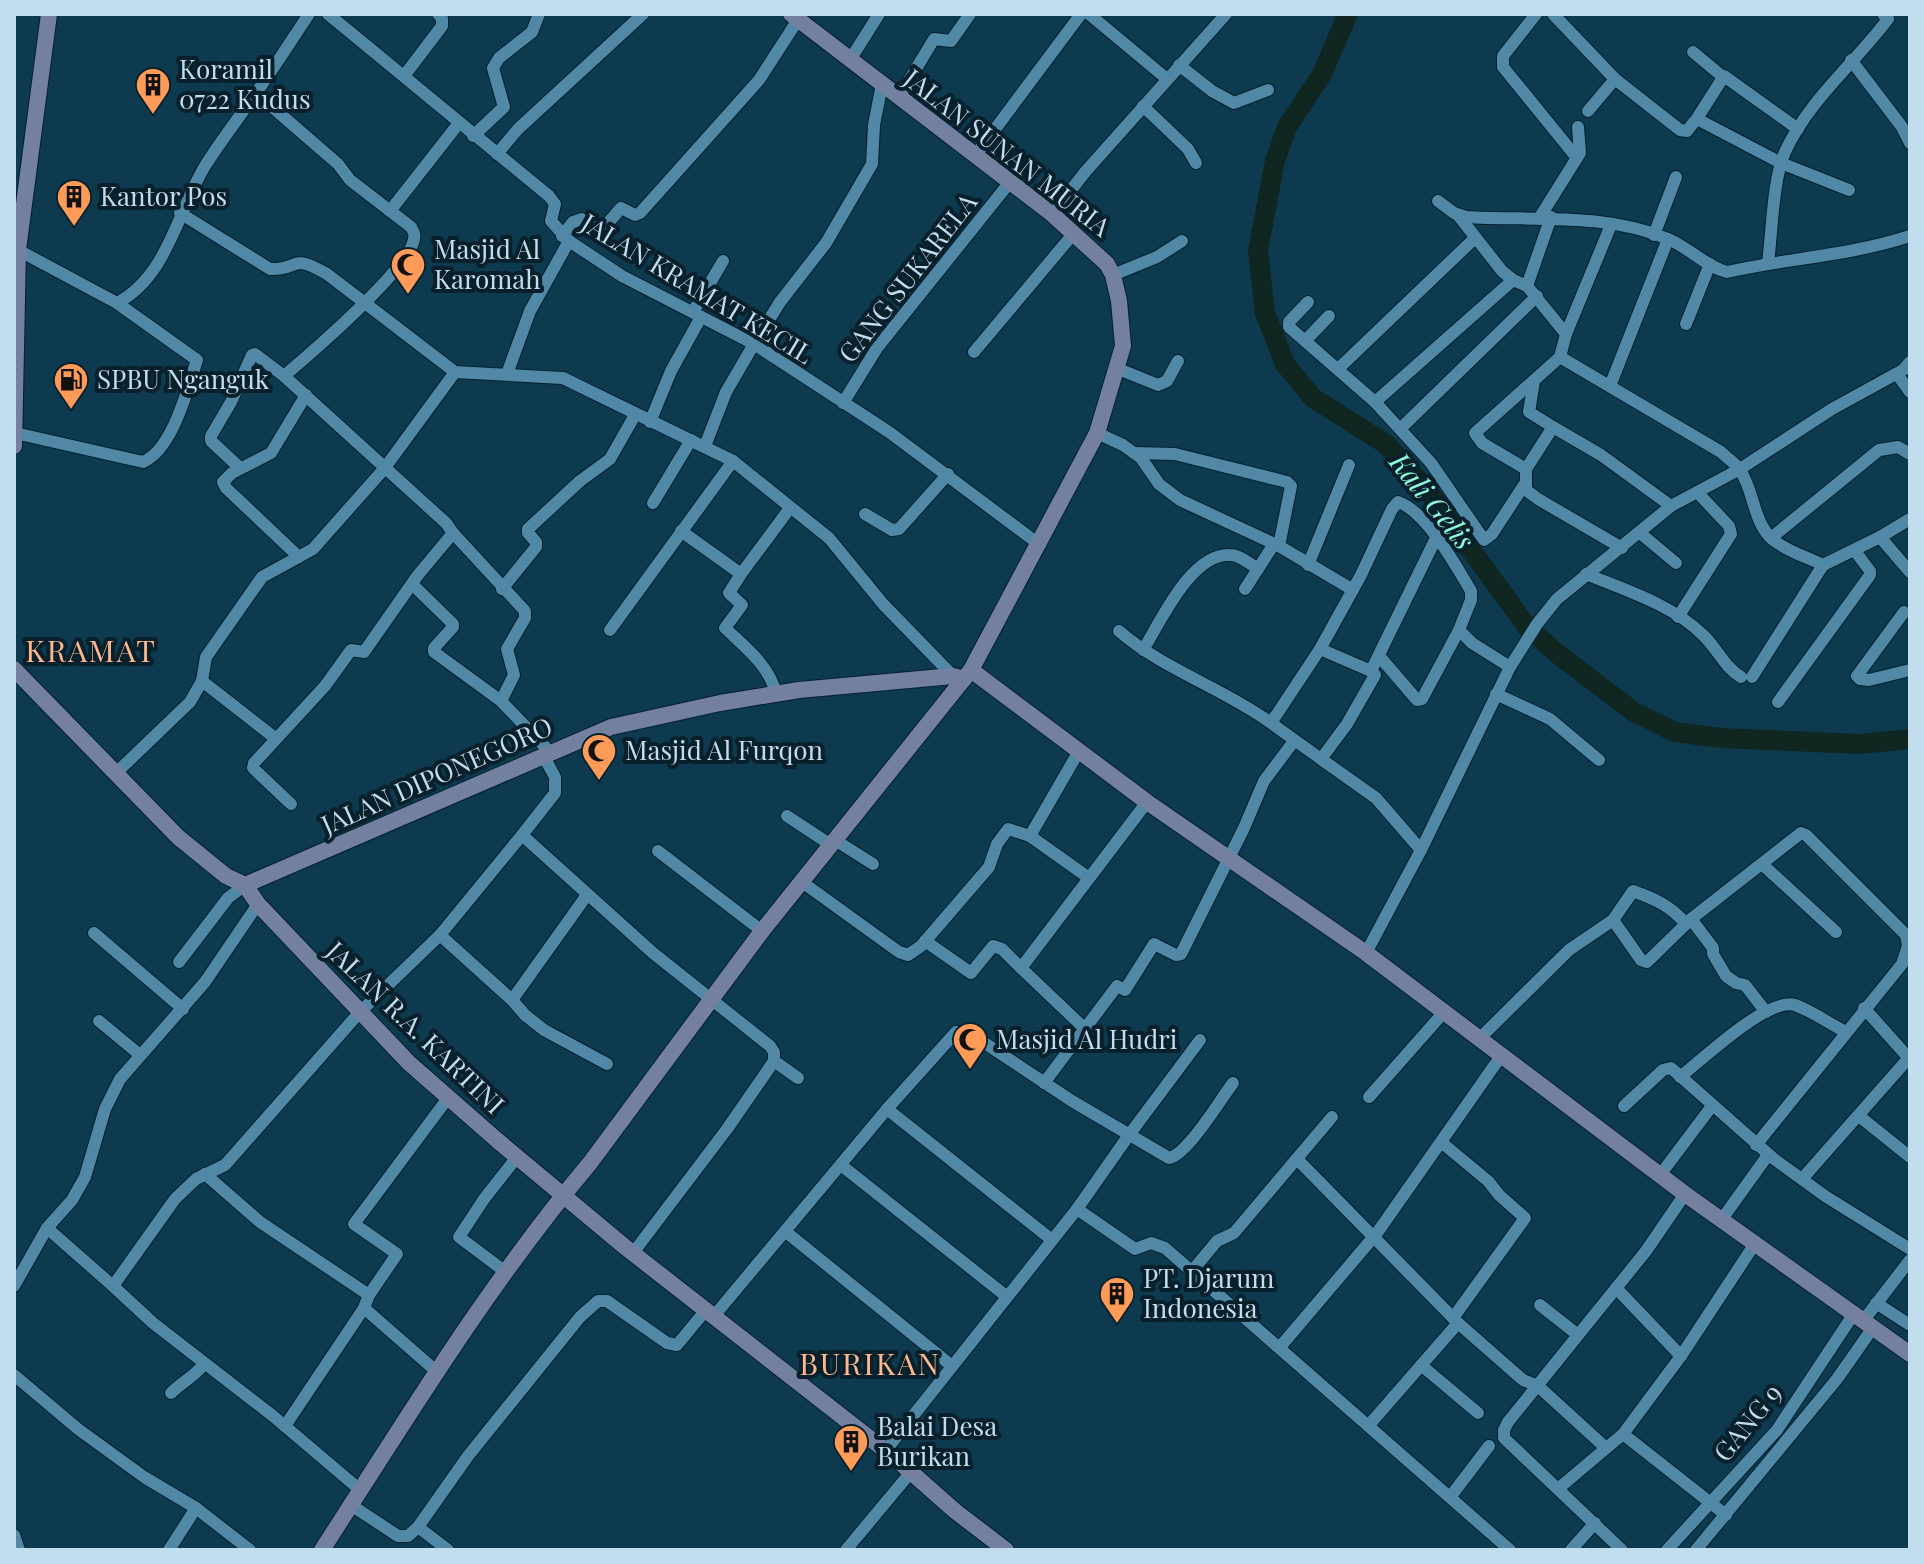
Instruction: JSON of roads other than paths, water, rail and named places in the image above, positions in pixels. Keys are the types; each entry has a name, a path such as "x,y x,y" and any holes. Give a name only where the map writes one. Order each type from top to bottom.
{"main road":[{"path":"14,446 18,250 49,14"},
{"name":"JALAN SUNAN MURIA","path":"322,1550 436,1371 563,1196 709,1000 962,675 1040,545 1097,433 1123,346 1119,301 1107,264 1052,214 797,16"},
{"path":"14,669 115,774 201,857 226,876 245,885"},
{"path":"962,675 1079,751 1147,802 1366,953 1685,1194 1910,1354"},
{"name":"JALAN DIPONEGORO","path":"245,885 611,727 776,694 962,675"},
{"name":"JALAN R.A. KARTINI","path":"245,885 258,904 359,1013 448,1098 633,1253 886,1450 1006,1550"}],"street":[{"path":"117,303 151,274 169,245 180,213 210,158 309,14"},
{"name":"JALAN KRAMAT KECIL","path":"328,14 549,196 555,204 551,221 566,238 622,276 754,344 889,432 1040,545"},
{"path":"404,76 442,26 442,18 438,14"},
{"path":"473,136 504,107 493,68 499,58 532,32 539,14"},
{"path":"497,154 518,129 643,14"},
{"path":"850,60 879,14"},
{"path":"899,97 934,39 951,41 970,14"},
{"path":"975,156 1081,14"},
{"path":"1089,14 1167,79"},
{"path":"1052,214 1226,14"},
{"path":"1536,14 1503,56 1503,67 1577,158"},
{"path":"1553,14 1615,79 1680,130 1687,131 1696,120 1723,77"},
{"path":"507,374 530,311 573,222 582,219 598,227 608,223 621,208 635,215 640,213 759,80 797,16"},
{"path":"1768,263 1781,163 1798,129 1888,16"},
{"path":"1693,52 1723,77 1798,129"},
{"path":"1851,60 1902,127 1910,143"},
{"path":"1179,65 1212,91 1234,103 1268,90"},
{"path":"1588,111 1615,79"},
{"path":"705,446 726,392 754,344 780,302 826,243 872,164 874,125 882,84"},
{"path":"256,93 338,164 350,180 411,227 415,235 398,267 284,376"},
{"path":"1143,106 1188,149 1196,163"},
{"path":"1696,120 1781,163 1849,190"},
{"path":"390,211 459,123"},
{"path":"1527,286 1546,217 1581,150 1578,127"},
{"path":"1654,235 1676,177"},
{"name":"GANG SUKARELA","path":"843,403 877,348 1010,182"},
{"path":"1438,201 1458,215 1502,271 1537,296 1566,334"},
{"path":"180,213 270,269 281,270 292,263 305,261 365,301 455,372 563,378 733,461 829,538 883,604 962,675"},
{"path":"1458,215 1477,218 1546,217 1629,227 1668,239 1727,272 1768,263 1841,255 1910,236"},
{"path":"1526,469 1489,447 1474,434 1560,357 1566,334 1611,225"},
{"path":"974,352 1074,233"},
{"path":"1338,369 1475,238"},
{"path":"1610,386 1668,239"},
{"path":"1113,275 1157,257 1182,241"},
{"path":"15,433 133,461 143,462 153,458 186,395 197,360 117,303 18,250"},
{"path":"650,422 723,261"},
{"path":"1686,324 1710,264"},
{"path":"1375,402 1513,280"},
{"path":"1400,429 1537,296"},
{"path":"1308,302 1288,326 1375,402 1400,429 1431,463 1484,540 1492,534 1524,485 1526,469 1553,427"},
{"path":"1305,341 1329,316"},
{"path":"240,468 211,441 211,436 255,354 306,395 446,523 502,589 525,611 525,618 507,649 514,675 501,701"},
{"path":"1560,357 1721,452 1740,469 1761,524 1771,538 1823,565"},
{"path":"1116,368 1158,385 1167,381 1178,361"},
{"path":"1366,953 1421,850 1510,667 1557,599 1671,506 1740,469 1832,409 1897,374 1910,362"},
{"path":"115,774 190,702 202,681 206,657 262,577 313,549 384,469 455,372"},
{"path":"1897,374 1910,392"},
{"path":"1534,381 1529,412 1601,455 1671,506"},
{"path":"299,557 224,486 225,477 271,453 306,395"},
{"path":"502,589 536,547 528,529 580,481 610,459 635,415"},
{"path":"1097,433 1123,445 1141,458 1159,484 1180,500 1276,545 1353,590"},
{"path":"653,503 691,440"},
{"path":"1771,538 1879,450 1898,447 1910,454"},
{"path":"1134,453 1175,454 1287,482 1291,486 1276,545 1245,589"},
{"path":"610,630 733,461"},
{"path":"1308,565 1349,465"},
{"path":"865,514 892,530 899,529 948,474"},
{"path":"1524,485 1538,499 1622,548"},
{"path":"1678,617 1731,534 1729,526 1697,492"},
{"path":"1271,723 1320,649 1398,502 1406,505 1437,536 1471,591 1471,600 1459,630 1422,699 1417,700 1410,694 1380,657"},
{"path":"776,694 773,680 750,651 725,628 742,605 729,593 790,508"},
{"path":"1586,574 1640,596 1678,617 1703,635 1733,672 1746,677 1823,565 1855,551 1910,519"},
{"path":"681,531 741,574"},
{"path":"291,804 253,768 275,738 325,686 351,650 364,652 453,533"},
{"path":"1640,533 1676,563"},
{"path":"1371,671 1437,536"},
{"path":"1880,537 1910,572"},
{"path":"1778,702 1870,575 1855,551"},
{"path":"1143,650 1176,596 1201,564 1227,554 1258,569"},
{"path":"113,1286 175,1199 205,1174 225,1165 359,1013 440,935 555,793 555,777 546,753 501,701 434,652 453,624 412,584"},
{"path":"1908,610 1857,676 1869,680 1910,670"},
{"path":"1459,630 1472,643 1510,667"},
{"path":"1119,631 1143,650 1190,674 1271,723 1376,798 1421,850"},
{"path":"1320,649 1375,675 1369,689 1321,759"},
{"path":"202,681 275,738"},
{"path":"1496,694 1550,719 1599,760"},
{"path":"1044,1083 1117,986 1125,990 1154,944 1176,955 1181,954 1264,781 1294,741"},
{"path":"1030,836 1079,751"},
{"path":"1021,968 1147,802"},
{"path":"787,816 873,864"},
{"path":"802,882 903,954 913,953 925,941 989,867 997,844 1006,831 1014,829 1030,836 1089,878"},
{"path":"522,835 587,895 774,1052 774,1061 727,1129 633,1253"},
{"path":"1613,920 1644,962 1797,835 1806,835 1906,935 1908,946 1902,964 1756,1145"},
{"path":"658,851 762,931"},
{"path":"1762,864 1836,932"},
{"path":"179,962 228,898 245,885"},
{"path":"1479,1039 1569,950 1613,920 1633,891 1661,902 1689,922 1713,948 1713,954 1726,976 1746,986 1766,1012"},
{"path":"512,1000 587,895"},
{"path":"14,1286 47,1228 72,1200 85,1177 105,1109 120,1079 183,1009 258,904"},
{"path":"94,933 183,1009"},
{"path":"440,935 544,1030 607,1064"},
{"path":"925,941 968,972 972,972 993,946 1002,949 1084,1028"},
{"path":"1680,1077 1766,1012 1782,1004 1795,1005 1846,1032"},
{"path":"1802,1179 1907,1058 1887,1031 1864,1008"},
{"path":"1369,1097 1444,1012"},
{"path":"99,1021 140,1055"},
{"path":"351,1505 398,1536 408,1536 418,1527 468,1456 532,1375 580,1317 598,1301 607,1301 667,1343 677,1345 786,1232 887,1109 956,1032 968,1032 1044,1083 1167,1158 1175,1157 1233,1083"},
{"path":"886,1450 1077,1209 1200,1040"},
{"path":"1280,1347 1374,1236 1501,1056"},
{"path":"774,1061 798,1078"},
{"path":"1624,1106 1663,1070 1671,1068 1768,1155 1910,1249"},
{"path":"285,1426 397,1254 354,1224 448,1098"},
{"path":"1660,1175 1712,1106"},
{"path":"887,1109 1052,1240"},
{"path":"1859,1116 1910,1157"},
{"path":"1192,1271 1217,1241 1234,1233 1332,1117"},
{"path":"1369,1425 1456,1321 1525,1218 1488,1181 1441,1142"},
{"path":"1722,1219 1768,1155"},
{"path":"507,1273 459,1237 517,1157"},
{"path":"1297,1159 1456,1321 1523,1380 1538,1386 1606,1448"},
{"path":"841,1165 1006,1296"},
{"path":"205,1174 260,1222 369,1295"},
{"path":"1622,1550 1504,1438 1504,1430 1646,1251 1685,1194"},
{"path":"1077,1209 1135,1249 1157,1244 1192,1271 1510,1550"},
{"path":"47,1228 153,1323 285,1426 359,1489"},
{"path":"786,1232 952,1366"},
{"path":"1559,1488 1589,1466 1623,1434 1681,1356 1756,1242"},
{"path":"1696,1550 1837,1379 1863,1322 1910,1260"},
{"path":"1616,1288 1681,1356"},
{"path":"1876,1303 1910,1325"},
{"path":"1540,1305 1578,1335"},
{"path":"364,1308 436,1371"},
{"name":"GANG 9","path":"1667,1550 1777,1430 1863,1322"},
{"path":"171,1393 184,1380 193,1378 204,1364"},
{"path":"1421,1365 1478,1413"},
{"path":"14,1375 78,1429 133,1469 196,1508 250,1550"},
{"path":"1623,1434 1726,1515"},
{"path":"1451,1496 1489,1446"},
{"path":"846,1550 911,1472"},
{"path":"169,1550 196,1508"},
{"path":"1571,1550 1595,1523"},
{"path":"418,1527 448,1550"},
{"path":"14,1535 19,1550"}],"waterway":[{"name":"Kali Gelis","path":"1348,14 1322,74 1287,127 1275,161 1258,251 1265,313 1285,364 1313,398 1386,444 1428,491 1528,628 1634,712 1675,732 1721,738 1860,744 1910,739"}],"place":[{"name":"Koramil 0722 Kudus","path":"153,116"},
{"name":"Kantor Pos","path":"74,228"},
{"name":"Masjid Al Karomah","path":"408,296"},
{"name":"SPBU Nganguk","path":"71,411"},
{"name":"Masjid Al Furqon","path":"599,782"},
{"name":"Masjid Al Hudri","path":"970,1071"},
{"name":"PT. Djarum Indonesia","path":"1117,1325"},
{"name":"Balai Desa Burikan","path":"851,1473"}],"district":[{"name":"KRAMAT","path":"91,652"},
{"name":"BURIKAN","path":"870,1365"}]}
